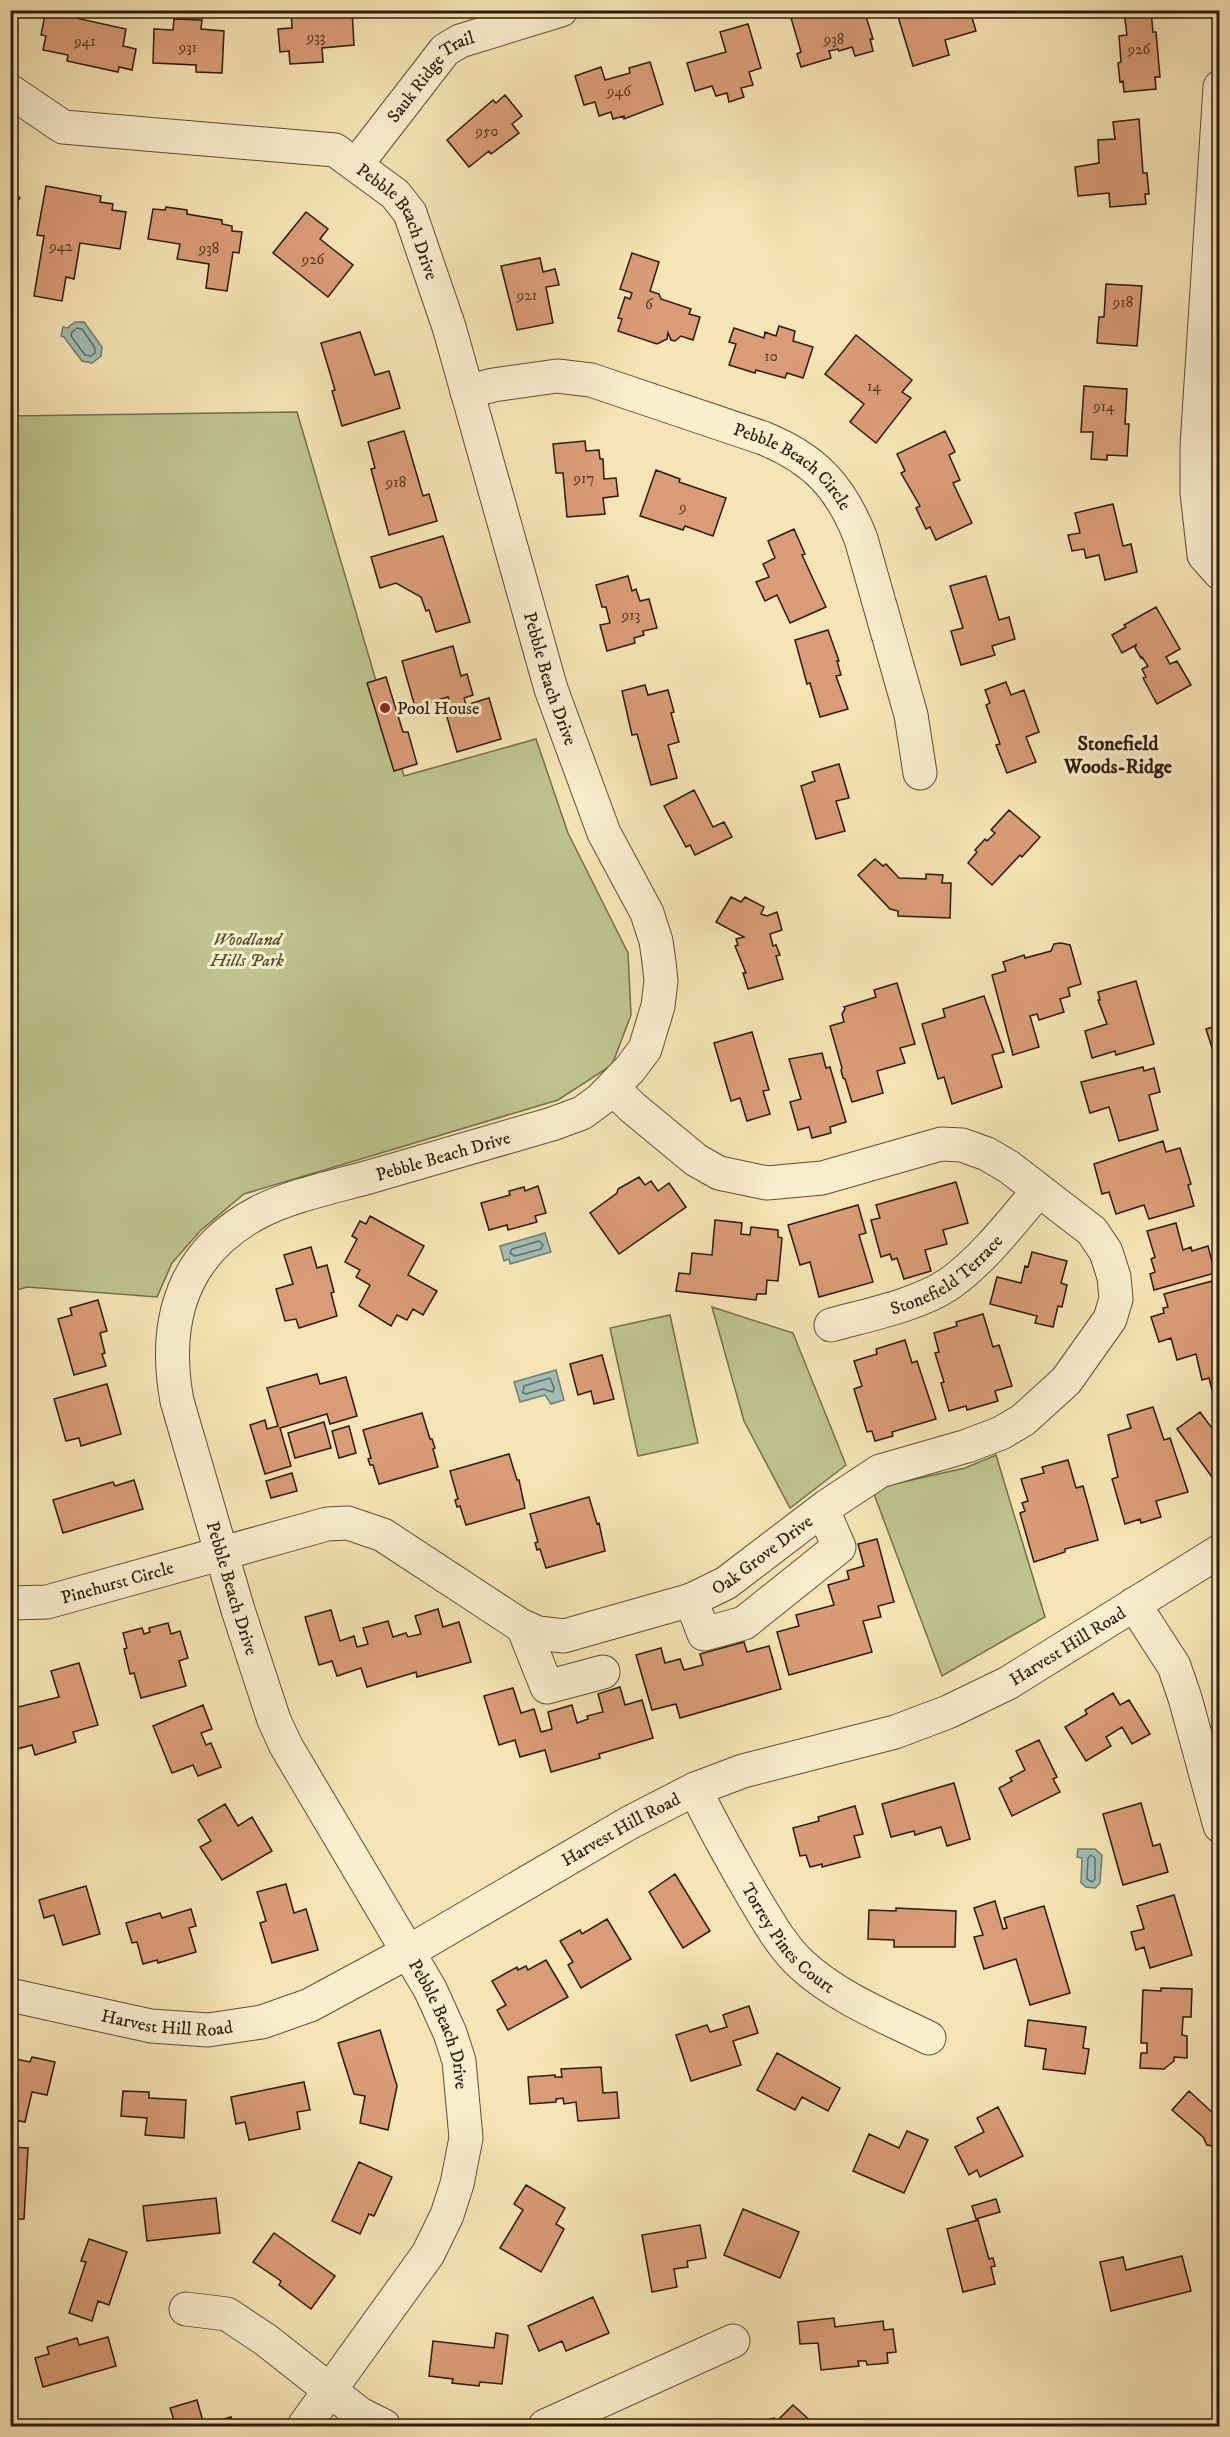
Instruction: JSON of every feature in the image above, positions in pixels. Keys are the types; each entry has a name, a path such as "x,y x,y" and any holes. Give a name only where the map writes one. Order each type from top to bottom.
{"street":[{"name":"Sauk Ridge Trail","path":"356,165 445,50 460,41 561,10"},
{"path":"1220,87 1216,180 1198,434 1197,493 1204,555 1220,573"},
{"name":"Pebble Beach Drive","path":"10,91 63,127 335,150 395,194 410,213 449,327 551,689 604,833 647,913 656,941 661,981 658,1006 645,1049 613,1088 582,1113 552,1124 302,1196 261,1211 237,1225 215,1243 198,1264 185,1287 175,1316 171,1371 177,1401 238,1610 278,1729 430,1989 450,2033 459,2061 466,2138 447,2215 428,2254 304,2427"},
{"name":"Pebble Beach Circle","path":"467,392 493,385 557,376 591,380 785,447 825,476 852,514 861,539 910,715 920,773"},
{"name":"Oak Grove Drive","path":"222,1554 327,1524 348,1523 365,1527 412,1553 523,1627 538,1633 564,1636 692,1600 726,1583 861,1482 880,1471 967,1446 1001,1433 1023,1420 1066,1381 1110,1319 1116,1299 1114,1277 1106,1252 1092,1231 1009,1167 987,1154 962,1145 941,1144 822,1178 767,1183 719,1173 696,1160 632,1107 613,1088"},
{"name":"Stonefield Terrace","path":"831,1324 908,1304 948,1285 992,1245 1038,1191"},
{"path":"692,1600 704,1634 744,1623 839,1547 829,1524 820,1512"},
{"name":"Harvest Hill Road","path":"10,1995 151,2026 208,2030 262,2022 310,2005 408,1952 629,1823 695,1789 743,1771 895,1732 948,1712 1008,1683 1220,1551"},
{"name":"Pinehurst Circle","path":"10,1603 47,1602 222,1554"},
{"path":"1134,1604 1174,1666 1220,1826"},
{"path":"523,1627 547,1687 603,1672"},
{"name":"Torrey Pines Court","path":"695,1789 715,1832 778,1938 801,1964 825,1983 886,2018 929,2038"},
{"path":"186,2309 227,2314 266,2340 329,2392 360,2414 384,2427"},
{"path":"546,2427 734,2341"}],"green space":[{"name":"Woodland Hills Park","path":"297,412 404,776 536,739 568,833 628,953 631,1015 612,1065 558,1100 244,1194 200,1231 172,1263 157,1297 27,1287 11,1292 10,416"},
{"path":"712,1307 793,1333 846,1465 790,1508 744,1421"},
{"path":"670,1315 698,1443 638,1456 610,1328"},
{"path":"996,1455 1045,1617 942,1676 874,1494 889,1485 965,1468"}],"water":[{"path":"75,322 84,322 102,347 101,356 92,363 82,361 61,336 63,327 67,328"},
{"path":"545,1233 551,1252 510,1264 509,1259 504,1261 500,1246"},
{"path":"556,1370 564,1400 551,1404 545,1395 520,1402 514,1382"},
{"path":"1078,1849 1095,1849 1102,1855 1100,1883 1095,1888 1086,1887 1081,1883 1082,1858 1077,1857"}],"building":[{"path":"46,10 71,13 71,17 126,29 123,46 136,49 132,70 119,67 118,72 67,61 68,55 43,50 46,36 41,35"},
{"path":"291,10 352,10 354,45 322,48 323,62 290,64 289,51 280,52 278,29 292,28"},
{"path":"810,10 817,10 818,15 828,10 864,10 873,39 870,39 873,51 855,56 852,47 829,51 831,58 801,67 797,54 801,52 791,18"},
{"path":"896,10 972,10 970,11 976,31 945,40 949,55 913,66"},
{"path":"1151,10 1153,32 1156,32 1160,77 1155,77 1156,89 1124,92 1123,81 1120,82 1118,63 1121,62 1119,36 1127,35 1124,12"},
{"path":"174,19 202,20 201,29 224,31 222,73 196,72 196,65 153,63 154,29 173,30"},
{"path":"748,24 761,68 749,72 753,85 741,88 744,97 729,102 727,93 716,96 712,86 695,91 687,63 726,52 720,32"},
{"path":"650,62 663,104 624,119 624,116 613,119 611,112 599,116 595,102 584,105 575,76 601,67 605,80 630,73 629,68"},
{"path":"505,95 522,116 512,124 519,133 491,154 489,151 469,167 447,140 493,100 496,103"},
{"path":"1139,119 1143,173 1147,173 1149,194 1145,194 1146,204 1110,207 1109,193 1078,196 1075,167 1099,163 1098,140 1115,139 1113,122"},
{"path":"46,186 101,196 100,202 113,204 112,210 126,212 120,249 80,243 74,279 66,277 62,301 34,296 44,236 37,235"},
{"path":"10,191 20,198 11,209 13,211 10,214"},
{"path":"166,207 187,210 187,214 222,220 222,224 232,226 232,231 242,232 239,253 233,252 227,291 206,288 209,264 177,259 180,244 148,239 153,209 165,210"},
{"path":"306,212 328,229 320,239 353,265 328,297 273,253"},
{"path":"632,253 659,262 650,291 659,294 661,299 691,309 689,314 700,317 693,340 681,336 675,341 671,340 668,333 667,339 657,344 618,331 622,319 618,318 625,297 630,299 632,293 620,289"},
{"path":"540,258 543,272 555,269 559,285 546,287 553,323 517,330 501,266"},
{"path":"1106,284 1142,286 1137,346 1097,343 1099,317 1104,317"},
{"path":"779,326 795,331 793,341 813,347 803,378 787,373 785,378 756,370 755,373 729,365 736,344 729,342 734,328 764,338 765,332 776,336"},
{"path":"360,332 375,375 389,371 400,408 342,426 332,391 335,390 321,343"},
{"path":"856,335 912,380 902,392 911,398 876,443 850,422 864,404 825,374"},
{"path":"1084,386 1127,389 1125,424 1129,424 1127,456 1107,455 1107,460 1091,459 1093,432 1081,432"},
{"path":"404,431 423,496 429,494 437,521 389,535 371,469 375,468 368,442"},
{"path":"945,431 955,452 949,455 960,480 953,483 972,523 936,540 930,527 926,529 916,508 920,506 901,473 905,471 897,454"},
{"path":"585,441 586,451 599,450 600,459 603,459 604,479 616,478 618,496 603,498 605,514 567,517 563,473 556,473 553,444"},
{"path":"656,470 680,479 679,482 726,498 713,536 685,526 683,530 640,516"},
{"path":"1113,504 1123,546 1131,544 1137,572 1105,580 1099,555 1086,558 1084,549 1072,551 1068,535 1080,533 1075,513"},
{"path":"794,529 805,554 802,555 826,607 790,623 777,595 765,601 756,582 769,577 763,564 775,558 768,541"},
{"path":"443,536 470,622 436,632 429,610 426,611 421,597 396,583 380,588 371,557"},
{"path":"628,576 632,591 636,589 640,601 649,599 657,628 643,631 644,635 634,638 635,643 607,651 600,625 610,623 606,607 602,607 596,585"},
{"path":"986,576 999,620 1009,617 1015,639 992,646 995,655 961,665 951,631 963,628 950,586"},
{"path":"1156,607 1180,649 1166,657 1170,664 1177,661 1191,685 1157,704 1143,678 1146,677 1142,669 1148,666 1135,648 1136,645 1122,653 1112,635 1126,627 1124,625"},
{"path":"828,630 839,661 837,661 841,675 836,676 848,709 820,717 810,683 807,684 795,640"},
{"path":"453,646 461,676 467,674 473,695 464,698 466,705 489,698 501,739 457,752 445,710 452,708 448,697 415,707 402,661"},
{"name":"Pool House","path":"386,677 403,732 408,732 417,764 394,771 367,683"},
{"path":"1006,682 1011,695 1024,690 1039,732 1026,737 1036,762 1007,773 996,745 1000,744 986,705 990,703 985,690"},
{"path":"645,685 648,695 668,690 674,712 671,713 679,742 668,745 677,778 651,785 637,734 632,735 622,691"},
{"path":"839,764 849,798 836,801 845,831 816,839 801,786 815,781 812,772"},
{"path":"694,790 713,827 724,822 732,837 695,855 690,845 686,847 664,806"},
{"path":"1009,810 1040,837 992,885 968,863 977,852 975,850 985,839 987,841 995,833 991,830"},
{"path":"875,859 883,866 886,864 899,878 926,879 926,874 943,875 942,883 951,883 950,918 898,916 898,911 890,909 858,875"},
{"path":"731,897 741,902 745,897 764,907 761,914 767,916 777,912 782,930 770,934 773,946 776,945 780,955 776,956 783,979 748,989 743,973 746,973 735,946 738,945 736,939 744,937 716,922"},
{"path":"1054,944 1070,945 1081,984 1068,988 1070,996 1060,999 1064,1012 1039,1020 1037,1014 1030,1016 1039,1047 1013,1055 992,975 1006,971 1003,962 1024,955 1025,958 1051,951"},
{"path":"1136,981 1154,1044 1116,1055 1115,1051 1092,1058 1085,1031 1107,1024 1098,1000 1100,1000 1098,992"},
{"path":"897,983 915,1044 900,1048 905,1063 877,1071 883,1093 852,1102 843,1078 830,1026 844,1022 842,1014 844,1007 876,997 874,990"},
{"path":"984,996 1004,1052 992,1055 1002,1087 952,1104 944,1077 938,1079 922,1024 945,1017 943,1009"},
{"path":"1220,1025 1220,1073 1206,1029"},
{"path":"752,1032 769,1090 763,1091 770,1114 747,1121 740,1098 731,1101 714,1043"},
{"path":"822,1053 826,1068 830,1067 846,1122 830,1127 831,1133 812,1138 809,1127 798,1130 790,1102 801,1099 789,1059"},
{"path":"1143,1067 1144,1071 1154,1068 1160,1092 1149,1095 1158,1130 1119,1141 1109,1107 1090,1113 1081,1082"},
{"path":"1163,1141 1166,1152 1180,1148 1191,1184 1188,1185 1194,1206 1149,1219 1144,1205 1116,1214 1109,1192 1102,1194 1094,1164"},
{"path":"639,1177 645,1185 651,1181 658,1191 669,1183 686,1207 619,1254 590,1213 617,1193 618,1189"},
{"path":"956,1182 968,1223 943,1230 947,1244 925,1250 931,1271 904,1279 897,1258 892,1260 890,1254 881,1257 871,1220 880,1218 876,1205"},
{"path":"538,1186 546,1213 535,1216 537,1222 508,1230 507,1225 489,1230 481,1203 510,1195 509,1191 524,1187 525,1191"},
{"path":"858,1205 866,1233 859,1235 873,1282 819,1297 810,1262 800,1265 788,1225"},
{"path":"370,1216 424,1246 408,1275 437,1291 423,1315 413,1309 407,1320 397,1315 391,1326 359,1306 370,1285 356,1277 360,1270 345,1262 357,1239 352,1236 360,1221 366,1224"},
{"path":"715,1220 742,1223 741,1234 750,1235 751,1227 778,1230 778,1237 782,1238 778,1281 767,1280 766,1294 757,1294 756,1300 676,1291 679,1273 690,1274 692,1253 712,1255"},
{"path":"1176,1223 1183,1250 1191,1247 1192,1251 1208,1246 1215,1273 1154,1290 1150,1274 1155,1272 1151,1259 1155,1257 1147,1231"},
{"path":"311,1247 317,1268 327,1265 337,1316 299,1328 296,1319 285,1321 276,1289 293,1284 284,1255"},
{"path":"1032,1252 1067,1261 1061,1283 1067,1285 1062,1307 1058,1306 1053,1327 1035,1323 1037,1316 990,1304 997,1277 1021,1283 1025,1266 1028,1267"},
{"path":"1216,1280 1220,1292 1220,1388 1212,1390 1209,1378 1202,1380 1196,1354 1177,1360 1171,1338 1159,1342 1151,1317 1164,1313 1163,1308 1168,1307 1164,1294"},
{"path":"98,1300 107,1331 100,1333 106,1366 74,1375 58,1319 72,1315 70,1308"},
{"path":"983,1314 993,1347 999,1345 1012,1386 995,1391 998,1401 967,1410 966,1406 949,1411 941,1383 944,1382 935,1353 939,1352 934,1333 957,1326 956,1322"},
{"path":"905,1340 912,1363 917,1361 936,1419 892,1432 893,1436 875,1441 872,1431 867,1432 854,1389 862,1386 854,1361 877,1354 876,1349"},
{"path":"602,1355 614,1399 594,1404 591,1391 578,1395 570,1364"},
{"path":"317,1374 320,1384 346,1377 357,1416 330,1424 327,1414 280,1428 291,1466 265,1474 250,1425 265,1420 267,1429 278,1426 267,1388"},
{"path":"107,1384 121,1434 81,1446 79,1438 66,1441 54,1399"},
{"path":"1153,1407 1164,1440 1170,1438 1188,1492 1156,1501 1161,1517 1141,1523 1140,1519 1125,1524 1112,1479 1118,1477 1108,1435 1131,1428 1127,1415"},
{"path":"1200,1412 1211,1427 1220,1421 1220,1472 1212,1477 1177,1429"},
{"path":"422,1413 435,1448 433,1449 438,1467 379,1484 373,1465 370,1465 368,1459 371,1458 363,1430"},
{"path":"324,1422 331,1448 295,1458 288,1433"},
{"path":"349,1426 356,1453 339,1458 332,1431"},
{"path":"509,1454 517,1480 519,1480 525,1508 466,1525 460,1506 457,1507 455,1500 458,1499 450,1471"},
{"path":"1068,1460 1076,1488 1083,1486 1098,1540 1065,1549 1065,1552 1034,1562 1020,1513 1025,1511 1022,1503 1028,1501 1021,1479 1044,1473 1042,1467"},
{"path":"292,1473 297,1491 271,1498 266,1481"},
{"path":"134,1480 143,1509 63,1533 53,1500 113,1482 115,1486"},
{"path":"589,1497 597,1524 599,1523 605,1551 546,1568 540,1549 537,1550 535,1543 538,1542 530,1514"},
{"path":"877,1539 894,1602 878,1606 881,1617 863,1621 872,1652 789,1675 777,1632 799,1626 796,1615 834,1605 828,1585 849,1579 847,1571 864,1566 858,1544"},
{"path":"438,1609 443,1627 459,1622 471,1662 417,1677 416,1672 367,1687 361,1668 337,1676 332,1661 319,1665 305,1617 331,1610 340,1641 354,1636 357,1647 368,1644 363,1628 388,1621 393,1637 406,1633 408,1637 421,1634 415,1616"},
{"path":"168,1623 171,1634 180,1631 188,1658 179,1661 186,1686 141,1698 134,1673 130,1674 123,1633 142,1628 144,1634 150,1632 149,1628"},
{"path":"744,1642 747,1652 769,1646 781,1689 680,1718 676,1704 652,1710 636,1655 661,1648 665,1663 680,1659 684,1670 703,1665 700,1654"},
{"path":"79,1663 98,1725 73,1732 76,1742 35,1755 32,1745 17,1749 14,1738 10,1739 10,1709 59,1697 51,1671"},
{"path":"620,1687 625,1705 642,1700 653,1738 599,1754 600,1758 551,1772 545,1750 520,1757 515,1740 499,1745 484,1696 513,1688 521,1713 534,1709 541,1732 552,1729 548,1712 572,1705 577,1723 588,1719 587,1716 603,1712 598,1694"},
{"path":"1113,1693 1120,1705 1129,1700 1150,1734 1132,1744 1122,1727 1106,1737 1111,1746 1086,1761 1065,1727 1087,1714 1085,1710"},
{"path":"203,1705 212,1729 201,1733 206,1745 211,1743 221,1767 198,1776 193,1765 172,1773 153,1726"},
{"path":"1039,1740 1057,1777 1053,1779 1060,1792 1012,1816 999,1788 1012,1781 1010,1778 1025,1770 1016,1751"},
{"path":"954,1783 970,1839 947,1846 941,1827 915,1835 914,1831 891,1837 882,1804"},
{"path":"1141,1803 1153,1846 1160,1844 1168,1872 1123,1885 1103,1814"},
{"path":"225,1804 238,1826 252,1817 272,1851 222,1880 200,1847 211,1841 198,1820"},
{"path":"855,1806 863,1834 854,1836 860,1857 822,1867 822,1864 810,1867 806,1855 800,1856 793,1828 819,1821 818,1817"},
{"path":"675,1874 710,1931 683,1948 649,1892"},
{"path":"286,1884 294,1913 306,1909 318,1950 272,1963 260,1923 266,1921 257,1892"},
{"path":"86,1886 100,1934 63,1945 54,1915 44,1918 39,1900"},
{"path":"1174,1895 1192,1955 1150,1968 1144,1947 1136,1950 1131,1932 1144,1929 1137,1906"},
{"path":"995,1901 1003,1929 1007,1928 1004,1918 1044,1906 1070,1993 1030,2005 1016,1959 984,1969 974,1937 983,1935 974,1908"},
{"path":"896,1908 956,1911 955,1947 894,1947 894,1940 868,1939 869,1910 896,1911"},
{"path":"191,1909 196,1926 189,1928 196,1952 158,1963 157,1960 143,1964 137,1942 132,1943 126,1923 160,1913 162,1918"},
{"path":"607,1919 631,1959 581,1988 568,1965 573,1962 560,1941 580,1930 582,1934"},
{"path":"546,1960 568,1997 508,2030 497,2010 506,2005 492,1981 517,1967 518,1970 526,1966 528,1970"},
{"path":"1161,1988 1192,1989 1191,2017 1183,2017 1182,2035 1187,2036 1187,2058 1174,2057 1174,2061 1164,2069 1140,2068 1141,2053 1147,2053 1147,2043 1141,2043 1143,1990 1161,1991"},
{"path":"749,2006 758,2033 733,2041 741,2065 691,2081 676,2035 707,2025 710,2032 727,2027 723,2015"},
{"path":"1028,2020 1086,2027 1083,2048 1089,2049 1085,2074 1043,2069 1046,2049 1025,2046"},
{"path":"380,2030 397,2086 388,2130 360,2123 365,2096 354,2094 338,2043"},
{"path":"777,2053 840,2088 828,2111 802,2097 795,2110 757,2090"},
{"path":"32,2057 55,2062 47,2095 32,2092 25,2122 10,2119 10,2058 30,2062"},
{"path":"601,2067 603,2093 617,2092 619,2118 578,2121 576,2102 564,2104 563,2098 556,2099 556,2102 530,2104 528,2077 555,2075 555,2077 562,2077 561,2069"},
{"path":"304,2082 310,2110 297,2112 300,2129 249,2140 245,2122 236,2124 231,2097"},
{"path":"123,2091 149,2092 149,2098 186,2100 184,2138 145,2135 147,2118 121,2116"},
{"path":"1189,2091 1214,2114 1217,2110 1220,2113 1220,2153 1207,2145 1203,2137 1172,2110"},
{"path":"998,2107 1023,2156 980,2177 977,2170 969,2175 955,2147 984,2132 977,2118"},
{"path":"907,2131 928,2140 904,2193 853,2171 869,2134 899,2148"},
{"path":"10,2147 28,2148 24,2219 10,2219"},
{"path":"359,2162 392,2177 374,2216 369,2214 360,2234 332,2221"},
{"path":"526,2185 565,2208 556,2224 564,2229 541,2272 500,2248 523,2210 514,2204"},
{"path":"216,2198 220,2233 147,2241 143,2206"},
{"path":"996,2199 1000,2212 976,2219 972,2206"},
{"path":"743,2209 799,2232 780,2278 724,2255"},
{"path":"978,2220 989,2259 993,2258 995,2266 991,2267 995,2284 963,2292 947,2229"},
{"path":"700,2225 706,2258 687,2261 688,2267 674,2269 677,2287 652,2292 642,2235"},
{"path":"274,2233 335,2276 311,2309 279,2285 281,2281 253,2262"},
{"path":"89,2239 127,2252 109,2305 98,2301 92,2321 69,2313 86,2262 81,2261"},
{"path":"1182,2256 1191,2291 1111,2311 1100,2262 1123,2257 1126,2270"},
{"path":"593,2297 609,2333 566,2351 562,2341 539,2351 528,2326"},
{"path":"834,2318 835,2327 883,2321 884,2330 893,2329 896,2352 887,2353 888,2363 867,2365 866,2361 858,2361 859,2366 821,2370 818,2343 800,2344 798,2322"},
{"path":"496,2333 508,2335 502,2384 480,2382 479,2386 452,2383 453,2379 429,2376 433,2341 494,2348"},
{"path":"108,2337 116,2366 43,2387 35,2358 49,2354 47,2347 77,2338 79,2345"},
{"path":"197,2400 204,2425 231,2417 234,2426 176,2426 170,2408"},
{"path":"793,2405 815,2425 748,2426 774,2418 776,2422"}],"place":[{"name":"Pool House","path":"385,708"}],"district":[{"name":"Stonefield Woods-Ridge","path":"1118,754"}]}
